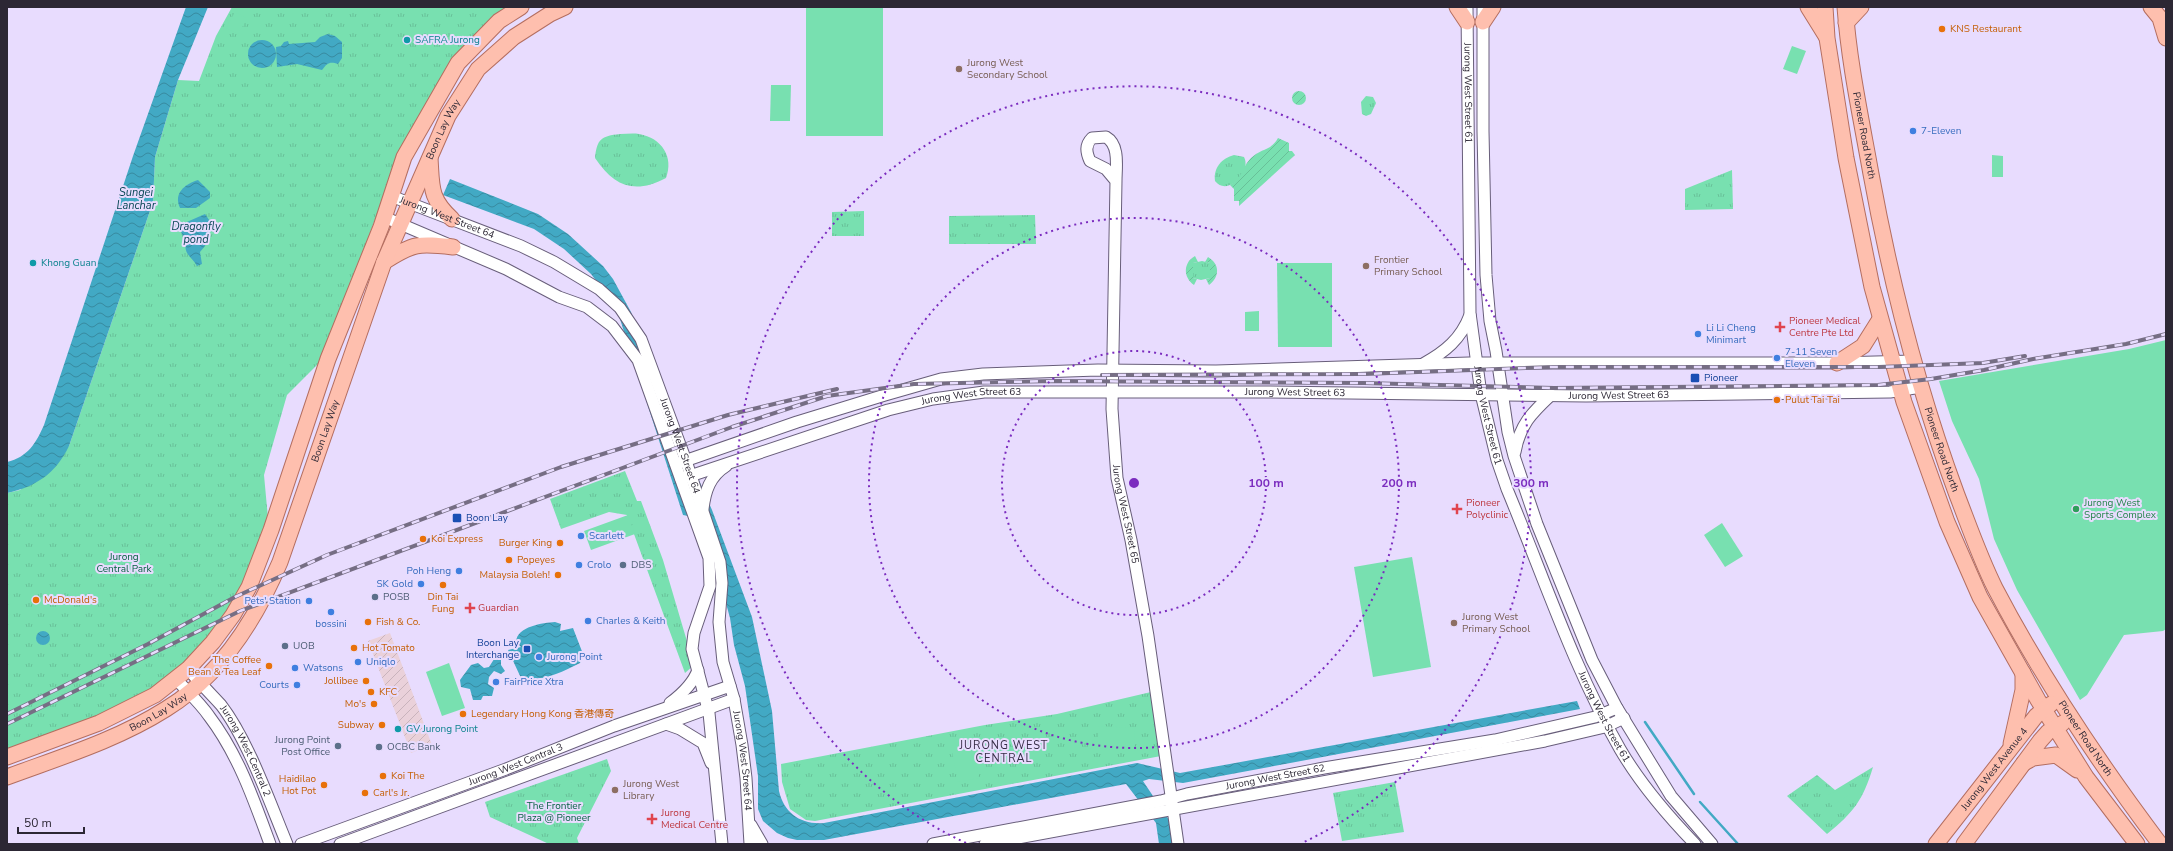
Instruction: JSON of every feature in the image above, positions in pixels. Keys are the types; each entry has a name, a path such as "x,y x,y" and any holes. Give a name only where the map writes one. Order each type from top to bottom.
{"main road":[{"name":"Boon Lay Way","path":"7,757 99,723 155,695 188,669 213,642 233,615 249,587 273,524 328,359 384,217 404,157 458,63 499,21 521,7"},
{"name":"Boon Lay Way","path":"7,777 84,749 126,731 167,709 200,683 249,624 266,595 293,528 324,431 384,262 448,116 478,69 514,37 550,14 565,7"},
{"path":"1457,7 1467,22"},
{"path":"1483,14 1493,7"},
{"path":"1808,7 1827,38"},
{"name":"Pioneer Road North","path":"1825,7 1827,38 1849,178 1880,319 1900,390 1947,522 1980,598 2022,672 2086,777 2136,844"},
{"name":"Pioneer Road North","path":"1845,7 1854,80 1886,254 1913,361 1941,451 1982,560 1995,588 2071,719 2122,793 2160,844"},
{"path":"1846,23 1861,7"},
{"path":"2151,7 2160,18 2166,38"},
{"path":"430,157 434,196 439,208 452,219"},
{"path":"384,262 413,245 427,244 453,247"},
{"path":"1837,363 1863,346 1880,319"},
{"path":"2010,748 2023,690 2022,672"},
{"name":"Jurong West Avenue 4","path":"1936,844 2036,716 2058,698"},
{"name":"Jurong West Avenue 4","path":"1964,844 2040,741 2056,728 2071,719"},
{"path":"2024,764 2033,758 2056,755 2065,760 2086,777"}],"street":[{"name":"Jurong West Street 61","path":"1467,7 1470,314 1475,364 1497,460 1582,671 1608,725 1621,750 1659,806 1695,844"},
{"path":"2163,7 2166,38"},
{"name":"Jurong West Street 61","path":"1483,14 1482,131 1486,275 1490,321 1514,456 1537,524 1592,660 1617,708 1671,796 1712,844"},
{"name":"Jurong West Street 65","path":"1116,181 1112,392 1117,478 1131,540 1148,636 1178,844"},
{"name":"Jurong West Street 64","path":"391,196 522,246 554,262 599,289 620,308 640,339 686,477 710,558 710,586 694,633 692,649 708,709 716,772 722,844"},
{"name":"Jurong West Street 64","path":"384,217 506,269 559,297 587,307 612,326 638,360 681,462"},
{"path":"1420,366 1442,353 1457,340 1466,325 1470,314"},
{"name":"Jurong West Street 63","path":"681,462 797,422 941,380 996,373 1112,370 1216,371 1475,364 1837,363 1913,361"},
{"name":"Jurong West Street 63","path":"686,477 736,459 888,410 933,399 984,392 1778,395 1900,390 1921,387"},
{"path":"1514,456 1518,438 1528,418 1552,395"},
{"path":"703,511 705,496 711,479 716,472 736,459"},
{"name":"Jurong West Street 64","path":"686,477 703,511 720,562 722,583 719,622 723,662 734,699 746,778 750,844"},
{"name":"Jurong West Central 2","path":"188,669 221,706 246,749 287,844"},
{"path":"665,708 686,689 695,678 698,670"},
{"name":"Jurong West Central 2","path":"176,679 208,715 221,733 252,794 270,844"},
{"name":"Jurong West Central 3","path":"302,844 506,769 665,708 730,686"},
{"name":"Jurong West Central 3","path":"340,844 734,699"},
{"name":"Jurong West Street 62","path":"933,844 1331,766 1495,740 1603,715 1617,708"},
{"name":"Jurong West Street 62","path":"984,844 1545,741 1608,725 1624,718"},
{"path":"666,724 680,729 703,743 716,772"},
{"path":"748,819 762,844"},
{"name":"Jurong West Central 2","path":"264,844 265,830"}],"shaded area":[{"path":"390,633 432,745 411,753 368,641"}],"green space":[{"name":"Jurong Central Park","path":"232,7 512,7 494,18 401,154 374,222 325,357 287,395 264,475 269,529 247,586 211,641 154,694 7,756 7,493 20,490 69,446 153,202 155,157 178,80 199,81 216,36"},
{"path":"806,7 883,7 883,136 806,136"},
{"path":"235,12 247,19 238,34 226,28"},
{"path":"1792,46 1806,51 1797,74 1783,69"},
{"path":"771,85 791,85 790,121 770,121"},
{"path":"1299,91 1304,93 1306,98 1304,103 1299,105 1294,103 1292,98 1294,93"},
{"path":"1366,96 1373,97 1376,103 1371,114 1366,116 1362,114 1361,102"},
{"path":"620,134 639,134 647,136 660,144 667,156 668,170 666,178 655,183 634,187 617,181 602,168 595,158 599,143 604,137"},
{"path":"1278,138 1289,143 1289,151 1292,151 1295,155 1239,206 1239,201 1234,201 1234,189 1230,185 1238,179 1251,158 1258,152 1272,145"},
{"path":"1234,155 1244,157 1246,163 1245,169 1237,181 1226,186 1220,185 1215,181 1215,172 1222,161"},
{"path":"1992,155 2003,156 2003,177 1992,177"},
{"path":"1732,170 1733,209 1685,210 1685,189"},
{"path":"864,211 864,236 832,236 832,212"},
{"path":"1035,215 1036,244 949,244 949,216"},
{"path":"1195,256 1198,262 1193,263 1193,278 1197,279 1194,285 1190,282 1186,274 1186,270 1188,262"},
{"path":"1208,257 1215,263 1217,271 1213,282 1209,285 1206,279 1210,278 1210,263 1205,262"},
{"path":"1202,261 1210,263 1210,278 1201,280 1193,278 1193,263"},
{"path":"1277,263 1332,263 1332,347 1278,347"},
{"path":"1259,311 1259,331 1245,331 1245,312"},
{"name":"Jurong West Sports Complex","path":"2166,340 2166,629 2163,631 2124,635 2087,695 2080,700 2017,590 1994,539 1979,479 1952,421 1939,381 2129,349"},
{"path":"625,471 637,501 641,501 663,560 694,665 685,673 627,515 609,512 561,529 550,499"},
{"path":"628,515 635,534 591,550 584,531"},
{"path":"1722,523 1743,556 1725,567 1704,535"},
{"path":"1412,557 1431,667 1373,677 1354,567"},
{"path":"449,663 465,708 442,716 426,672"},
{"path":"1151,692 1161,756 815,821 806,820 790,809 782,782 781,764 985,725 1057,714"},
{"path":"1098,726 1135,728 1134,749 1098,748"},
{"path":"972,743 979,778 958,782 951,746"},
{"name":"The Frontier Plaza @ Pioneer","path":"607,759 611,771 577,838 579,844 549,844 490,817 485,802"},
{"path":"1873,767 1861,797 1856,805 1844,819 1827,834 1787,796 1817,775 1835,790"},
{"path":"1395,782 1404,832 1342,841 1333,793"},
{"path":"1844,786 1850,794 1832,806 1825,797"}],"water":[{"name":"Sungei Lanchar","path":"186,7 208,7 178,80 155,157 153,202 69,446 58,464 44,477 27,487 7,493 7,462 21,457 26,453 38,438 44,425 133,156"},
{"path":"328,34 335,36 342,42 342,58 338,64 329,63 322,70 297,64 277,67 276,47 281,46 284,42 288,41 289,44 315,42 320,37"},
{"path":"262,40 272,44 276,54 272,64 262,68 252,64 248,54 252,44"},
{"path":"450,179 538,214 568,234 603,266 613,279 631,312 672,419 712,510 752,617 772,711 779,791 785,806 801,820 824,823 1137,763 1180,773 1577,701 1580,709 1183,783 1149,779 1143,781 1169,820 1173,844 1159,844 1156,823 1126,784 824,840 797,840 777,833 763,821 758,809 758,776 745,686 734,645 730,618 724,596 693,517 683,515 619,316 606,294 591,274 564,249 534,229 443,195"},
{"name":"Dragonfly pond","path":"198,180 210,192 210,198 196,208 180,208 178,203 179,194 189,184"},
{"name":"Dragonfly pond","path":"205,214 212,224 205,246 200,252 202,264 197,266 186,250 186,242 179,228 180,225"},
{"path":"555,622 561,624 560,631 573,628 583,654 580,663 544,678 521,678 508,650 521,647 516,642 517,637 521,632 531,626"},
{"path":"40,631 46,631 50,635 50,641 46,645 40,645 36,641 36,635"},
{"path":"496,656 501,658 501,665 505,671 501,674 494,671 489,677 488,684 494,688 492,696 483,696 481,700 473,700 470,689 461,687 460,680 471,665 478,663 484,668 489,667"}],"waterway":[{"path":"1645,722 1694,794"},
{"path":"1700,802 1738,844"}],"railway":[{"path":"7,724 240,611 732,427 827,396 914,384 1055,381 1364,383 1554,388 1878,385 1931,379 1984,370 2033,359 2126,344 2166,334"},
{"path":"1102,375 1364,374 1553,367 1879,367 1983,363 2025,356"},
{"path":"7,714 148,644 235,597 327,555 561,467 728,415 837,389"}],"place":[{"name":"KNS Restaurant","path":"1942,29"},
{"name":"SAFRA Jurong","path":"407,40"},
{"name":"Jurong West Secondary School","path":"959,69"},
{"name":"7-Eleven","path":"1913,131"},
{"name":"Khong Guan","path":"33,263"},
{"name":"Frontier Primary School","path":"1366,266"},
{"name":"Pioneer Medical Centre Pte Ltd","path":"1780,327"},
{"name":"Li Li Cheng Minimart","path":"1698,334"},
{"name":"7-11 Seven Eleven","path":"1777,358"},
{"name":"Pioneer","path":"1695,378"},
{"name":"Pulut Tai Tai","path":"1777,400"},
{"name":"Pioneer Polyclinic","path":"1457,509"},
{"name":"Jurong West Sports Complex","path":"2076,509"},
{"name":"Boon Lay","path":"457,518"},
{"name":"Scarlett","path":"581,536"},
{"name":"Koi Express","path":"423,539"},
{"name":"Burger King","path":"560,543"},
{"name":"Popeyes","path":"509,560"},
{"name":"Crolo","path":"579,565"},
{"name":"DBS","path":"623,565"},
{"name":"Poh Heng","path":"459,571"},
{"name":"Malaysia Boleh!","path":"558,575"},
{"name":"SK Gold","path":"421,584"},
{"name":"Din Tai Fung","path":"443,585"},
{"name":"POSB","path":"375,597"},
{"name":"McDonald's","path":"36,600"},
{"name":"Pets' Station","path":"309,601"},
{"name":"Guardian","path":"470,608"},
{"name":"bossini","path":"331,612"},
{"name":"Charles & Keith","path":"588,621"},
{"name":"Fish & Co.","path":"368,622"},
{"name":"Jurong West Primary School","path":"1454,623"},
{"name":"UOB","path":"285,646"},
{"name":"Hot Tomato","path":"354,648"},
{"name":"Boon Lay Interchange","path":"527,649"},
{"name":"Jurong Point","path":"539,657"},
{"name":"Uniqlo","path":"358,662"},
{"name":"The Coffee Bean & Tea Leaf","path":"269,666"},
{"name":"Watsons","path":"295,668"},
{"name":"Jollibee","path":"366,681"},
{"name":"FairPrice Xtra","path":"496,682"},
{"name":"Courts","path":"297,685"},
{"name":"KFC","path":"371,692"},
{"name":"Mo's","path":"374,704"},
{"name":"Legendary Hong Kong 香港傳奇","path":"463,714"},
{"name":"Subway","path":"382,725"},
{"name":"GV Jurong Point","path":"398,729"},
{"name":"Jurong Point Post Office","path":"338,746"},
{"name":"OCBC Bank","path":"379,747"},
{"name":"Koi The","path":"383,776"},
{"name":"Haidilao Hot Pot","path":"324,785"},
{"name":"Jurong West Library","path":"615,790"},
{"name":"Carl's Jr.","path":"365,793"},
{"name":"Jurong Medical Centre","path":"652,819"}],"district":[{"name":"JURONG WEST CENTRAL","path":"1004,751"}]}
